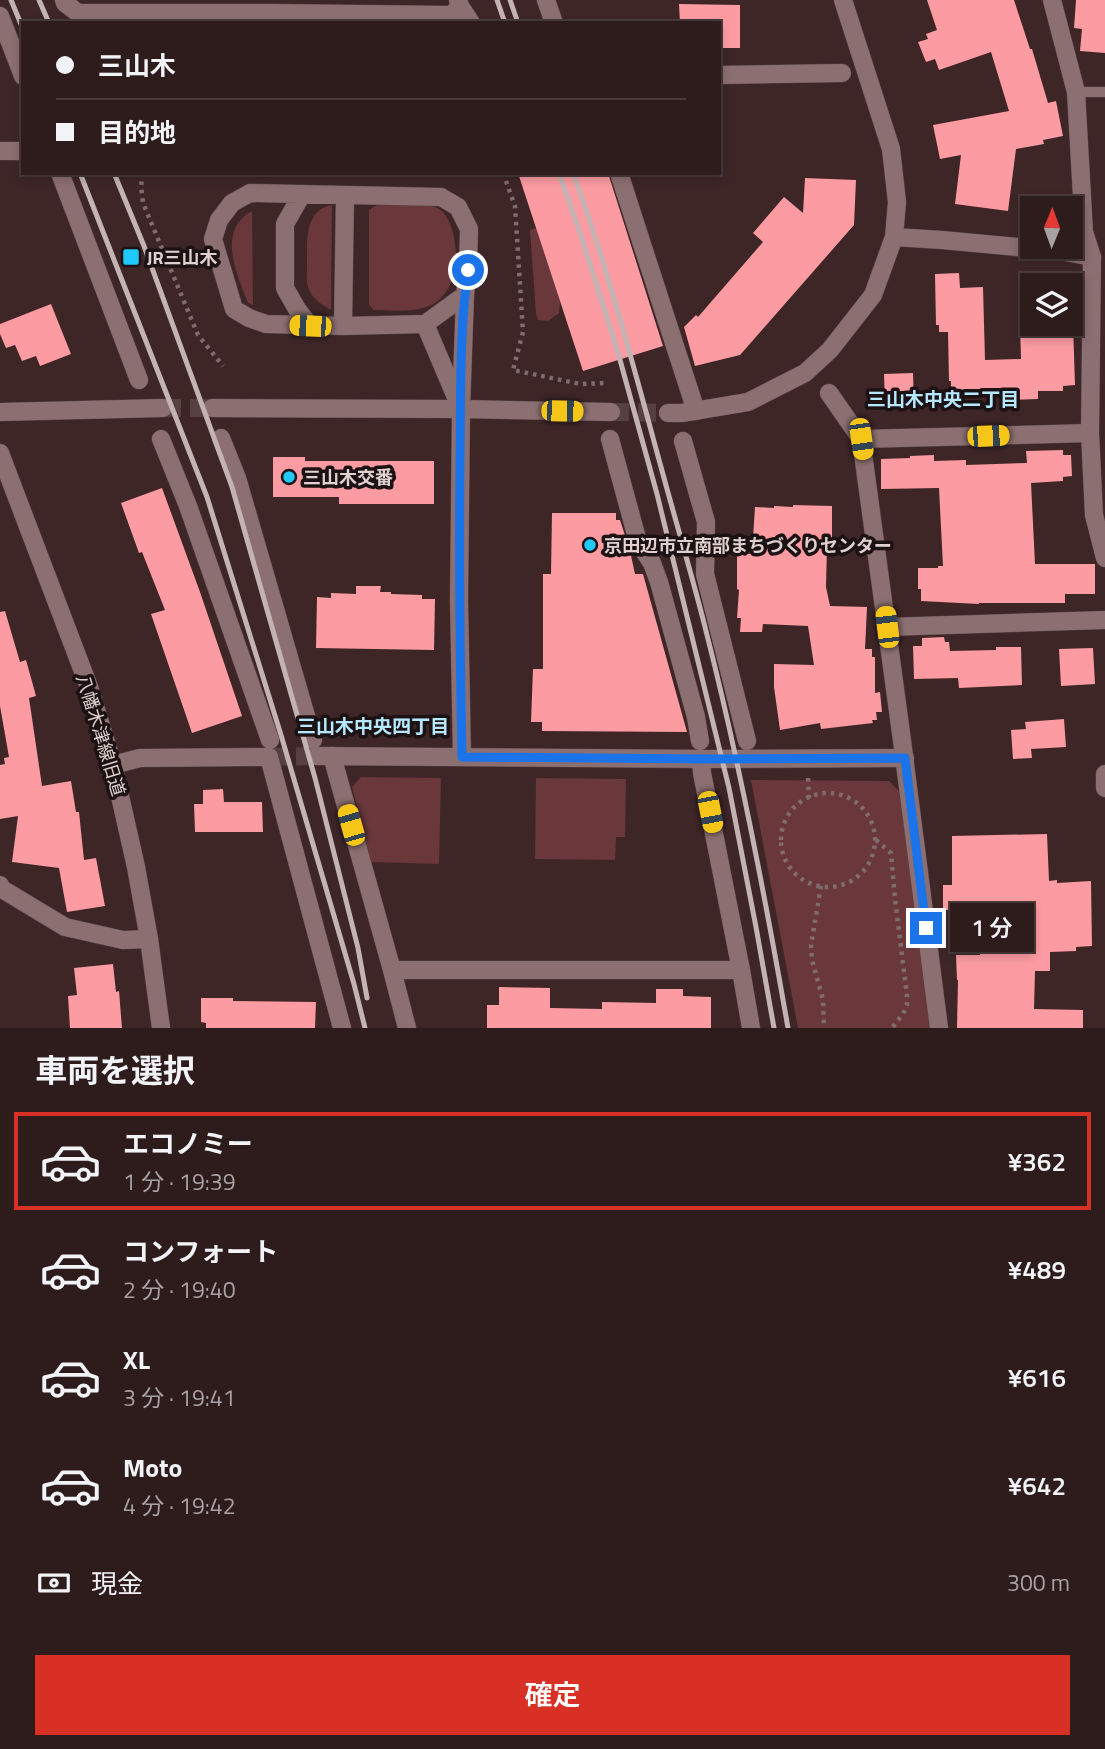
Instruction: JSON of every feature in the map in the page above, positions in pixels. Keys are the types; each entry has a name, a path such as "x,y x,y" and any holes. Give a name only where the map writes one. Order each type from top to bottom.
{"street":[{"path":"545,0 553,21"},
{"path":"668,413 748,402 807,372 830,350 873,295 894,237 897,202 891,149 843,0"},
{"path":"1052,0 1076,92 1084,232 1099,260 1090,433 1094,514 1105,558"},
{"path":"65,1 78,13 452,15 459,3 470,21"},
{"path":"65,1 69,21"},
{"path":"0,16 21,71"},
{"path":"721,75 842,74"},
{"path":"0,151 21,151"},
{"path":"61,175 139,380"},
{"path":"620,175 696,411"},
{"path":"462,757 459,600 461,409 469,229 458,206 441,197 250,193 233,203 219,220 213,239 234,309 266,324 425,324 464,295"},
{"path":"302,194 285,224 285,288 310,326"},
{"path":"343,326 345,195"},
{"path":"894,237 1060,251 1099,260"},
{"path":"425,324 461,409"},
{"path":"829,393 861,439 939,1028"},
{"path":"0,412 163,408"},
{"path":"212,408 611,412"},
{"path":"861,439 1090,433"},
{"path":"221,438 237,478 320,751 392,970 407,1028"},
{"path":"161,439 188,506 269,748 342,1028"},
{"path":"611,439 638,542 652,563 659,582 696,717 702,773 751,1028"},
{"path":"683,441 706,522 705,575 747,741"},
{"name":"八幡木津線旧道","path":"0,453 76,651 113,765 136,867 162,1028"},
{"path":"887,627 1105,620"},
{"path":"113,765 140,758 269,748"},
{"path":"320,751 462,757 701,750 905,758"},
{"path":"1105,774 1105,788"},
{"path":"0,885 2,889 65,926 123,940 149,939"},
{"path":"392,970 741,970"}],"lane":[{"path":"1076,92 1105,92"}],"path":[{"path":"143,175 143,203 198,335 223,366"},
{"path":"504,175 515,206 523,332 513,370 580,384 605,383"},
{"path":"808,775 809,798"},
{"path":"824,793 840,795 854,801 866,811 873,824 876,840 866,869 841,886 811,884 797,876 787,864 782,849 782,833 786,819 796,806 824,793"},
{"path":"876,840 891,853 907,986 903,1014 892,1028"},
{"path":"821,886 811,945 812,960 823,1000 824,1028"}],"shaded area":[{"path":"332,205 331,310 317,301 309,291 307,247 309,228 316,213"},
{"path":"377,205 432,206 443,212 448,219 455,247 455,273 446,292 428,307 401,311 374,310 369,305 369,210"},
{"path":"252,211 253,305 248,303 232,254 235,230 241,220"},
{"path":"536,228 560,301 559,313 548,321 538,320 536,314 530,230"},
{"path":"361,777 441,778 439,864 371,862 352,787"},
{"path":"536,778 626,779 625,837 616,837 615,860 535,859"},
{"path":"751,780 889,781 899,791 932,1028 798,1028"}],"building":[{"path":"927,0 1014,0 1048,103 1056,101 1063,136 1043,140 1044,144 1016,149 1008,211 955,204 961,155 940,159 933,125 1009,111 991,52 939,70 935,59 926,62 918,42 928,39 926,34 937,30"},
{"path":"1076,0 1105,0 1105,53 1080,51 1082,29 1074,28"},
{"path":"679,4 740,5 740,48 721,48 721,21 680,21"},
{"path":"519,175 609,175 663,346 583,371"},
{"path":"805,178 856,180 854,225 740,355 695,366 684,327 696,315 698,317 763,242 753,233 784,197 803,213"},
{"path":"959,273 960,288 983,287 985,360 1021,359 1020,336 1073,336 1075,385 1063,386 1063,391 1038,391 1038,399 1011,400 1011,394 951,396 948,332 939,332 939,325 936,325 935,274"},
{"path":"51,304 71,354 40,366 36,356 22,361 15,345 6,348 0,334 0,324"},
{"path":"913,373 914,405 885,406 884,374"},
{"path":"1063,450 1063,455 1071,455 1072,476 1063,477 1063,481 1031,483 1035,564 1095,564 1095,594 1065,594 1065,603 979,604 921,601 918,568 943,566 939,488 881,489 881,459 934,455 934,461 966,460 966,465 1027,463 1026,451"},
{"path":"273,457 305,457 305,461 434,461 434,504 339,504 339,497 273,497"},
{"path":"162,488 242,716 192,733 151,614 165,610 142,552 139,553 121,503"},
{"path":"832,506 832,545 827,545 826,587 830,606 867,607 865,649 872,649 872,657 875,657 875,693 880,692 882,712 876,712 877,720 872,720 873,723 821,729 820,723 780,730 774,664 814,665 808,626 763,624 762,632 740,632 741,618 737,618 737,553 752,554 755,507"},
{"path":"552,513 616,513 635,574 643,574 687,732 542,731 542,722 531,722 533,669 543,669 543,574 551,574"},
{"path":"356,586 381,586 380,592 422,595 422,599 435,599 434,650 316,648 317,597 331,598 331,593 356,594"},
{"path":"5,611 20,662 26,660 36,696 29,698 42,786 71,781 76,812 79,812 84,860 96,858 105,906 67,912 59,868 12,862 18,816 0,819 0,765 5,764 4,758 9,757 0,706 0,612"},
{"path":"944,637 945,642 949,642 950,651 1021,647 1022,685 959,688 958,678 914,679 913,646 922,646 922,638"},
{"path":"1093,648 1095,684 1061,686 1059,649"},
{"path":"1064,719 1066,747 1031,749 1032,758 1013,759 1011,730 1026,729 1025,722"},
{"path":"223,789 224,802 262,802 263,832 195,832 194,804 203,804 203,790"},
{"path":"1047,834 1049,881 1091,881 1092,946 1076,947 1076,951 1050,952 1050,971 1035,971 1034,1009 1083,1010 1083,1028 957,1028 956,955 980,955 979,910 943,910 943,885 952,885 952,836"},
{"path":"113,964 116,992 119,991 122,1028 70,1028 68,996 77,995 74,968"},
{"path":"499,987 550,988 550,1008 602,1009 602,1002 656,1003 656,989 683,989 683,996 711,997 711,1028 487,1028 487,1005 499,1005"},
{"path":"201,998 316,1002 315,1028 206,1028 206,1023 201,1022"}],"tunnel":[{"path":"163,408 212,408"},
{"path":"611,412 668,413"},
{"path":"269,757 316,756"}],"railway":[{"path":"11,0 21,24"},
{"path":"39,0 48,21"},
{"path":"497,0 504,21"},
{"path":"510,0 517,21"},
{"path":"81,175 207,497 281,735 365,1028"},
{"path":"115,175 144,246 232,487 315,778 358,948 367,998"},
{"path":"560,175 617,349 657,494 729,788 774,1028"},
{"path":"574,175 620,319 707,635 751,830 788,1028"}],"place":[{"name":"JR三山木","path":"131,257"},
{"name":"三山木交番","path":"289,477"},
{"name":"京田辺市立南部まちづくりセンター","path":"590,545"}],"district":[{"name":"三山木中央二丁目","path":"943,398"},
{"name":"三山木中央四丁目","path":"373,725"}],"route":[{"path":"468,270 464,295 461,409 459,600 462,757 905,758 926,928"}]}
